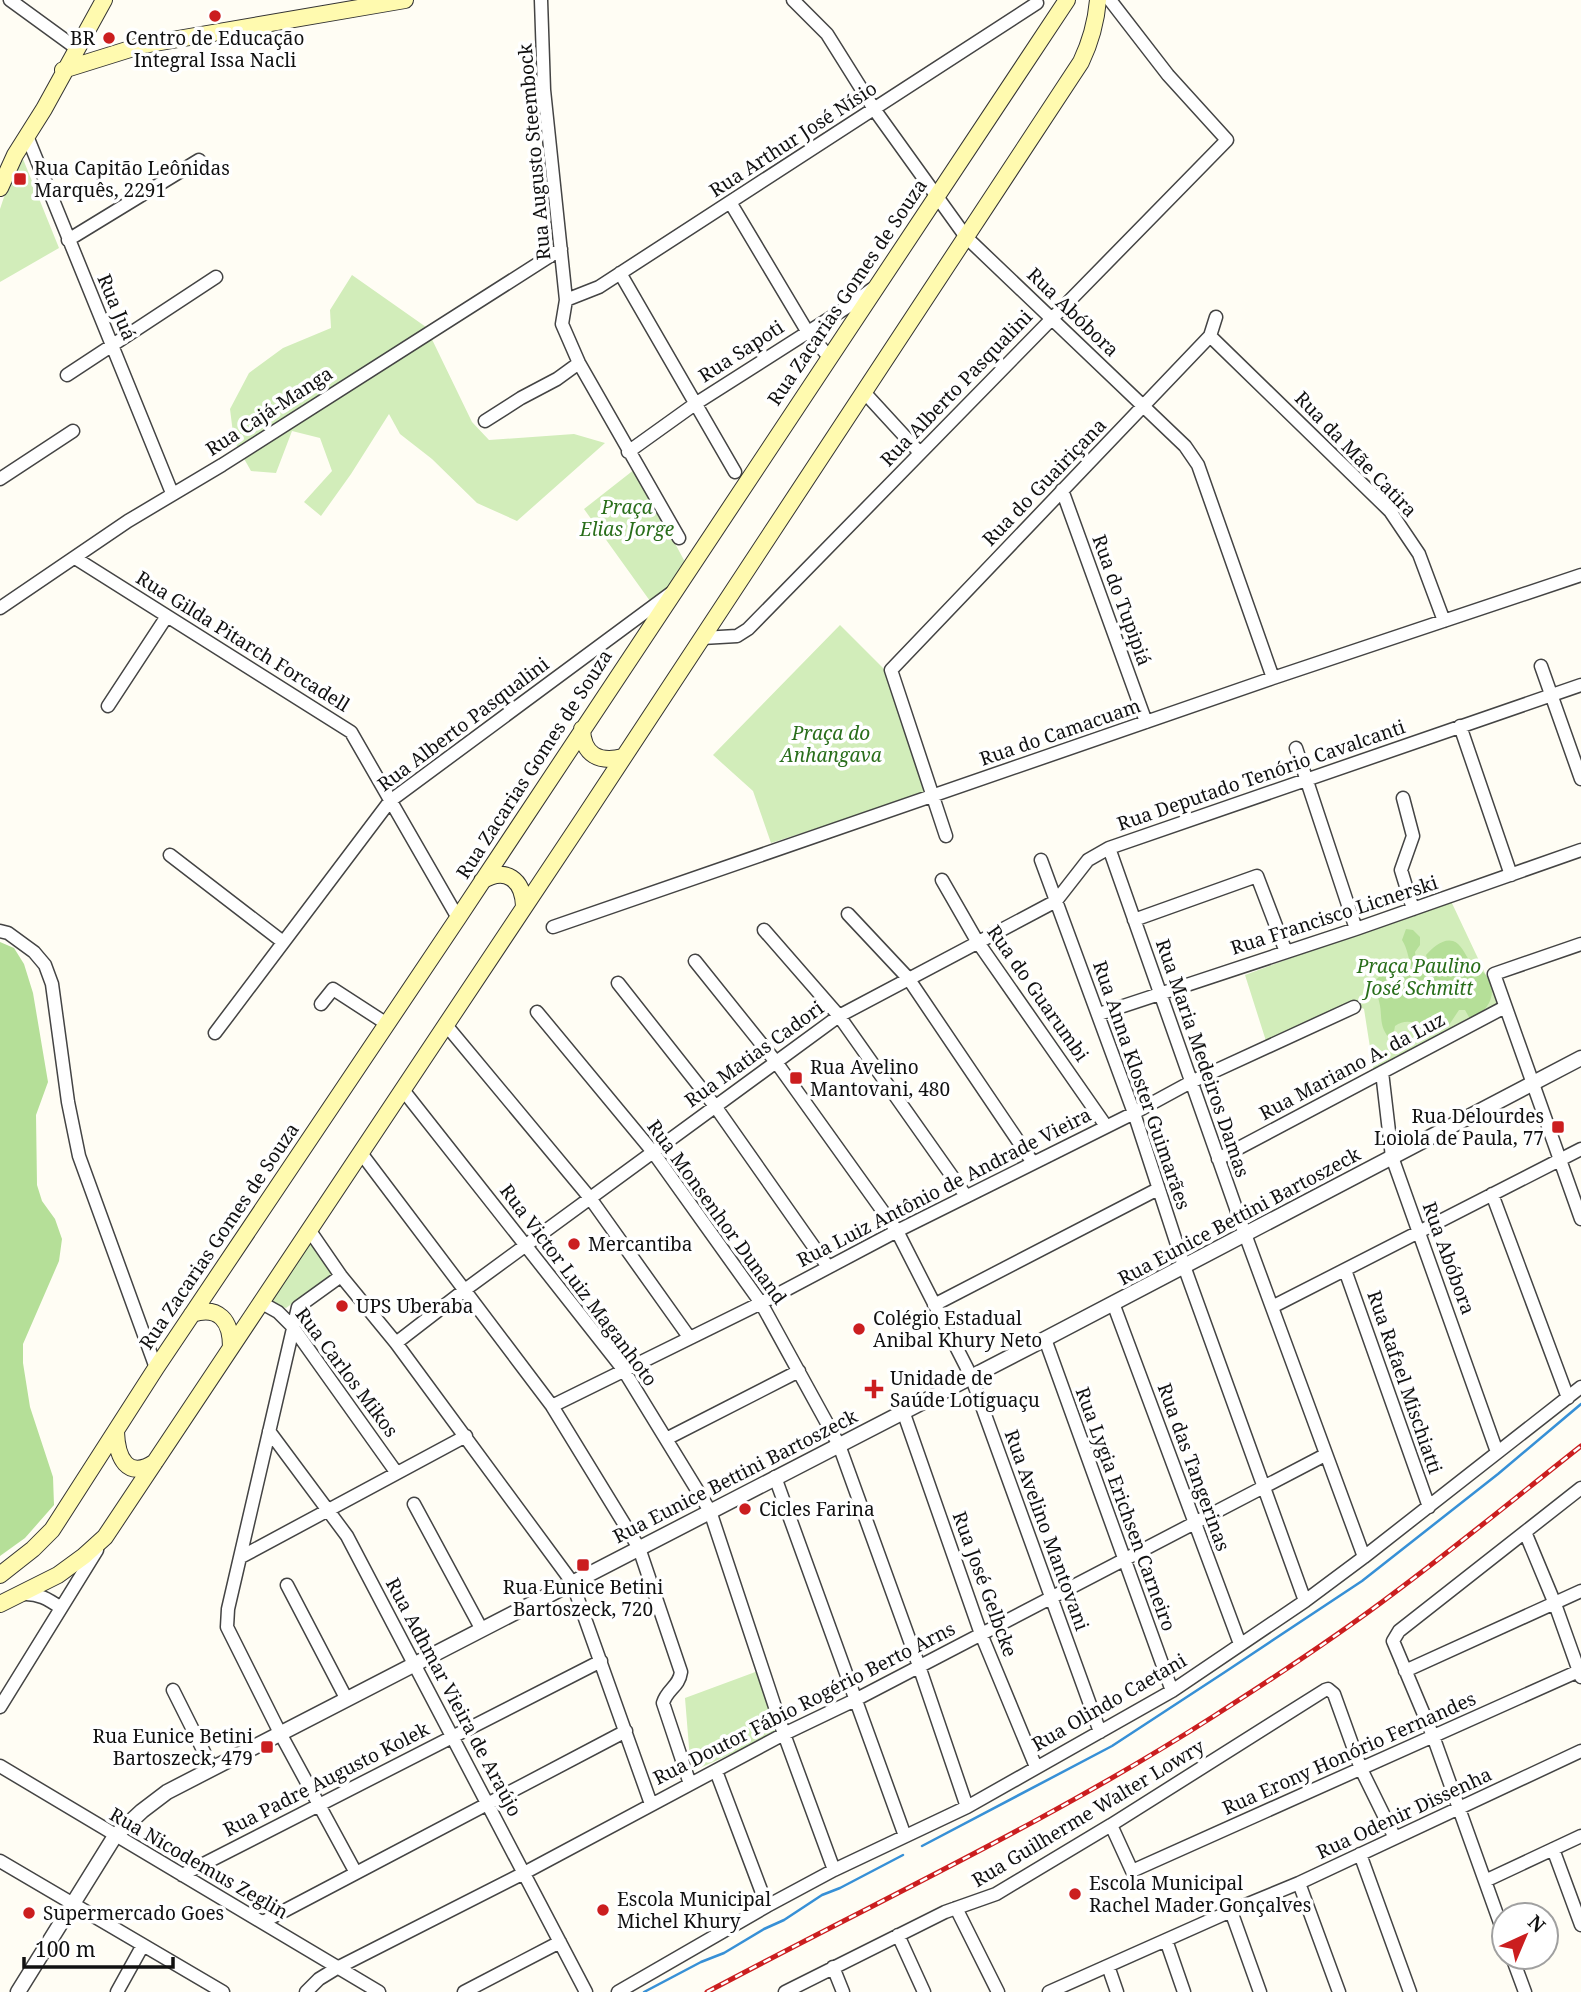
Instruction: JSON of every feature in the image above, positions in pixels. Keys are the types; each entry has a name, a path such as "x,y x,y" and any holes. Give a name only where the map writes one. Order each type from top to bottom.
{"main road":[{"path":"0,188 15,155 44,109 104,0"},
{"path":"63,71 143,45 405,0"},
{"name":"Rua Zacarias Gomes de Souza","path":"0,1575 52,1530 156,1368 1067,0"},
{"path":"0,1604 58,1575 105,1537 624,757 1081,62 1094,31 1098,0"},
{"path":"78,46 86,54 104,58"},
{"path":"44,109 64,85 104,58"},
{"path":"582,729 583,740 589,751 599,758 611,760 624,757"},
{"path":"482,881 491,875 501,874 512,878 519,885 524,906"},
{"path":"192,1314 203,1310 216,1313 226,1321 231,1333 231,1347"},
{"path":"116,1432 118,1455 125,1464 136,1468 147,1467 156,1461"}],"street":[{"path":"10,0 78,46"},
{"name":"Rua Augusto Steembock","path":"541,0 544,90 566,300 562,324 579,363 679,538"},
{"name":"Rua Abóbora","path":"793,0 827,34 874,109 966,237 1185,446 1198,465 1273,678"},
{"name":"Rua Alberto Pasqualini","path":"702,638 737,636 748,629 1227,140 1168,75 1110,0"},
{"name":"Rua Arthur José Nísio","path":"566,300 599,287 1037,3"},
{"name":"Rua Juá","path":"27,136 173,493"},
{"path":"68,240 199,160"},
{"path":"730,202 807,331 829,357"},
{"name":"Rua Cajá-Manga","path":"0,608 173,493 222,465 561,249"},
{"path":"620,273 735,472"},
{"path":"67,375 216,277"},
{"name":"Rua Sapoti","path":"628,452 695,404 876,286"},
{"name":"Rua do Guairiçana","path":"933,796 891,670 1210,336 1216,317"},
{"name":"Rua da Mãe Catira","path":"1210,336 1390,511 1419,554 1444,621"},
{"path":"485,421 579,363"},
{"path":"864,392 920,453"},
{"path":"0,479 73,431"},
{"name":"Rua do Tupipiá","path":"1062,490 1146,723"},
{"name":"Rua Gilda Pitarch Forcadell","path":"75,558 351,732 458,918"},
{"name":"Rua do Camacuam","path":"553,927 1273,678 1581,575"},
{"name":"Rua Alberto Pasqualini","path":"215,1033 390,801 674,591"},
{"path":"108,706 167,616"},
{"path":"623,629 631,627 641,639"},
{"path":"1541,666 1581,779"},
{"name":"Rua Deputado Tenório Cavalcanti","path":"977,941 1056,901 1088,860 1109,848 1581,685"},
{"path":"1460,726 1511,875"},
{"path":"1296,748 1356,929"},
{"path":"933,796 946,836"},
{"path":"1403,798 1413,836 1401,870 1413,909"},
{"name":"Rua Maria Medeiros Damas","path":"1109,848 1218,1159 1364,1557"},
{"name":"Rua Francisco Licnerski","path":"1099,1014 1356,929 1581,850"},
{"path":"170,855 283,942"},
{"name":"Rua Anna Kloster Guimarães","path":"1041,860 1134,1113 1184,1266 1262,1487 1306,1601"},
{"path":"1134,920 1257,876 1286,952"},
{"name":"Rua do Guarumbi","path":"942,880 977,941 1106,1126"},
{"path":"848,914 908,978 1033,1163"},
{"path":"764,930 839,1016 966,1196"},
{"path":"0,931 8,933 34,951 45,965 52,985 68,1102 79,1156 156,1368"},
{"name":"Rua Matias Cadori","path":"396,1343 839,1016 977,941"},
{"path":"1581,944 1494,974 1581,1219"},
{"name":"Rua Avelino Mantovani","path":"695,961 776,1062 897,1231 971,1376 1100,1732"},
{"path":"618,983 715,1106 828,1267"},
{"path":"321,1004 333,989 387,1024"},
{"name":"Rua Luiz Antônio de Andrade Vieira","path":"552,1406 761,1303 1191,1082 1354,1007"},
{"name":"Rua Mariano A. da Luz","path":"1218,1159 1505,1007"},
{"name":"Rua Monsenhor Dunand","path":"537,1012 653,1152 761,1303 839,1444 967,1807"},
{"path":"446,1025 590,1198 689,1337"},
{"name":"Rua Eunice Bettini Bartoszeck","path":"18,1992 115,1836 167,1792 1045,1339 1581,1058"},
{"name":"Rua Abóbora","path":"1382,1072 1392,1157 1497,1452"},
{"name":"Rua Victor Luiz Maganhoto","path":"403,1090 624,1369 710,1511 784,1734 834,1870"},
{"path":"1272,1307 1581,1149"},
{"path":"361,1153 552,1406 639,1548 681,1672 680,1682 665,1696 663,1703 690,1784"},
{"path":"934,1305 1158,1189"},
{"path":"1492,1194 1568,1398"},
{"path":"310,1231 341,1276 466,1436 572,1582 650,1804"},
{"name":"Rua Rafael Mischiatti","path":"1345,1269 1429,1507"},
{"path":"278,1311 298,1307 341,1276"},
{"name":"Rua Carlos Mikos","path":"260,1302 278,1311 292,1326 396,1472"},
{"name":"Rua das Tangerinas","path":"1114,1303 1240,1644"},
{"path":"298,1307 228,1609 227,1627 280,1733 356,1873"},
{"name":"Rua Lygia Erichsen Carneiro","path":"1045,1339 1172,1691"},
{"path":"666,1439 799,1371"},
{"name":"Rua Olindo Caetani","path":"618,1992 767,1906 834,1870 967,1807 1172,1691 1306,1601 1581,1387"},
{"name":"Rua José Gelbcke","path":"903,1411 981,1634 1036,1767"},
{"name":"Rua Adhmar Vieira de Araújo","path":"269,1431 347,1536 586,1992"},
{"path":"242,1556 466,1436"},
{"name":"Rua Doutor Fábio Rogério Berto Arns","path":"306,1992 319,1979 337,1968 1325,1455"},
{"path":"775,1477 905,1836"},
{"path":"1492,1901 1433,1736 1393,1645 1394,1637 1581,1488"},
{"path":"414,1504 482,1630"},
{"path":"1525,1532 1580,1673"},
{"path":"0,1707 105,1537"},
{"path":"287,1585 346,1699"},
{"path":"1405,1671 1581,1591"},
{"path":"18,1594 32,1593 45,1597 61,1608"},
{"name":"Rua Padre Augusto Kolek","path":"182,1875 601,1661"},
{"name":"Rua Erony Honório Fernandes","path":"1111,1825 1132,1871 1580,1673"},
{"name":"Rua Guilherme Walter Lowry","path":"785,1992 956,1908 996,1894 1111,1825 1321,1691 1328,1689 1334,1694 1361,1769"},
{"path":"173,1690 212,1768"},
{"path":"263,1922 626,1731"},
{"name":"Rua Odenir Dissenha","path":"1049,1992 1299,1883 1581,1751"},
{"name":"Rua Nicodemus Zeglin","path":"0,1766 379,1992"},
{"path":"1361,1769 1395,1838"},
{"path":"716,1771 767,1906"},
{"path":"1485,1881 1581,1836"},
{"path":"1553,1849 1581,1925"},
{"path":"1360,1854 1410,1992"},
{"path":"0,1861 143,1945 209,1989 223,1992"},
{"path":"1299,1883 1339,1992"},
{"path":"956,1908 998,1992"},
{"path":"1231,1911 1260,1992"},
{"path":"898,1935 924,1992"},
{"path":"1166,1940 1184,1992"},
{"path":"464,1992 560,1942"},
{"path":"117,1992 143,1945"},
{"path":"1108,1966 1117,1992"},
{"path":"833,1967 844,1992"},
{"path":"1517,1971 1525,1992"}],"green space":[{"path":"23,159 59,248 0,282 0,209 7,188"},
{"path":"352,275 426,327 472,422 489,440 574,434 605,443 517,521 477,503 432,459 400,434 389,414 321,516 304,502 332,471 320,438 292,431 276,473 251,471 234,441 230,409 249,373 283,348 331,328 330,310"},
{"name":"Praça Elias Jorge","path":"635,469 685,562 671,588 650,601 584,509"},
{"name":"Praça do Anhangava","path":"840,625 888,673 928,793 771,843 753,791 713,755"},
{"name":"Praça Paulino José Schmitt","path":"1450,899 1500,1005 1374,1073 1364,1009 1352,1003 1266,1041 1245,975"},
{"path":"1406,929 1413,930 1420,937 1420,945 1415,952 1418,973 1421,975 1427,972 1429,965 1426,955 1435,947 1449,940 1458,944 1491,985 1491,999 1483,1011 1470,1019 1465,1010 1459,1010 1447,1028 1438,1032 1416,1023 1401,1023 1395,1026 1393,1037 1389,1038 1382,1024 1376,983 1379,977 1390,971 1404,976 1412,968 1402,940"},
{"path":"0,942 14,948 24,964 33,993 48,1082 36,1115 37,1185 42,1201 55,1219 62,1239 59,1261 23,1344 30,1407 53,1477 54,1505 25,1538 0,1556"},
{"path":"311,1241 334,1273 286,1308 276,1305 271,1297"},
{"path":"758,1671 776,1734 691,1772 685,1698"}],"waterway":[{"path":"922,1846 1112,1746 1362,1581 1498,1474 1581,1404"},
{"path":"644,1992 724,1953 784,1920 822,1895 903,1855"}],"railway":[{"path":"707,1992 1027,1825 1153,1754 1214,1716 1372,1609 1581,1446"}],"place":[{"name":"Centro de Educação Integral Issa Nacli","path":"215,16"},
{"name":"BR","path":"109,38"},
{"name":"Rua Capitão Leônidas Marquês, 2291","path":"20,179"},
{"name":"Rua Avelino Mantovani, 480","path":"796,1078"},
{"name":"Rua Delourdes Loiola de Paula, 77","path":"1558,1127"},
{"name":"Mercantiba","path":"574,1244"},
{"name":"UPS Uberaba","path":"342,1306"},
{"name":"Colégio Estadual Anibal Khury Neto","path":"859,1329"},
{"name":"Unidade de Saúde Lotiguaçu","path":"874,1389"},
{"name":"Cicles Farina","path":"745,1509"},
{"name":"Rua Eunice Betini Bartoszeck, 720","path":"583,1565"},
{"name":"Rua Eunice Betini Bartoszeck, 479","path":"267,1747"},
{"name":"Escola Municipal Rachel Mader Gonçalves","path":"1075,1894"},
{"name":"Escola Municipal Michel Khury","path":"603,1910"},
{"name":"Supermercado Goes","path":"29,1913"}]}
